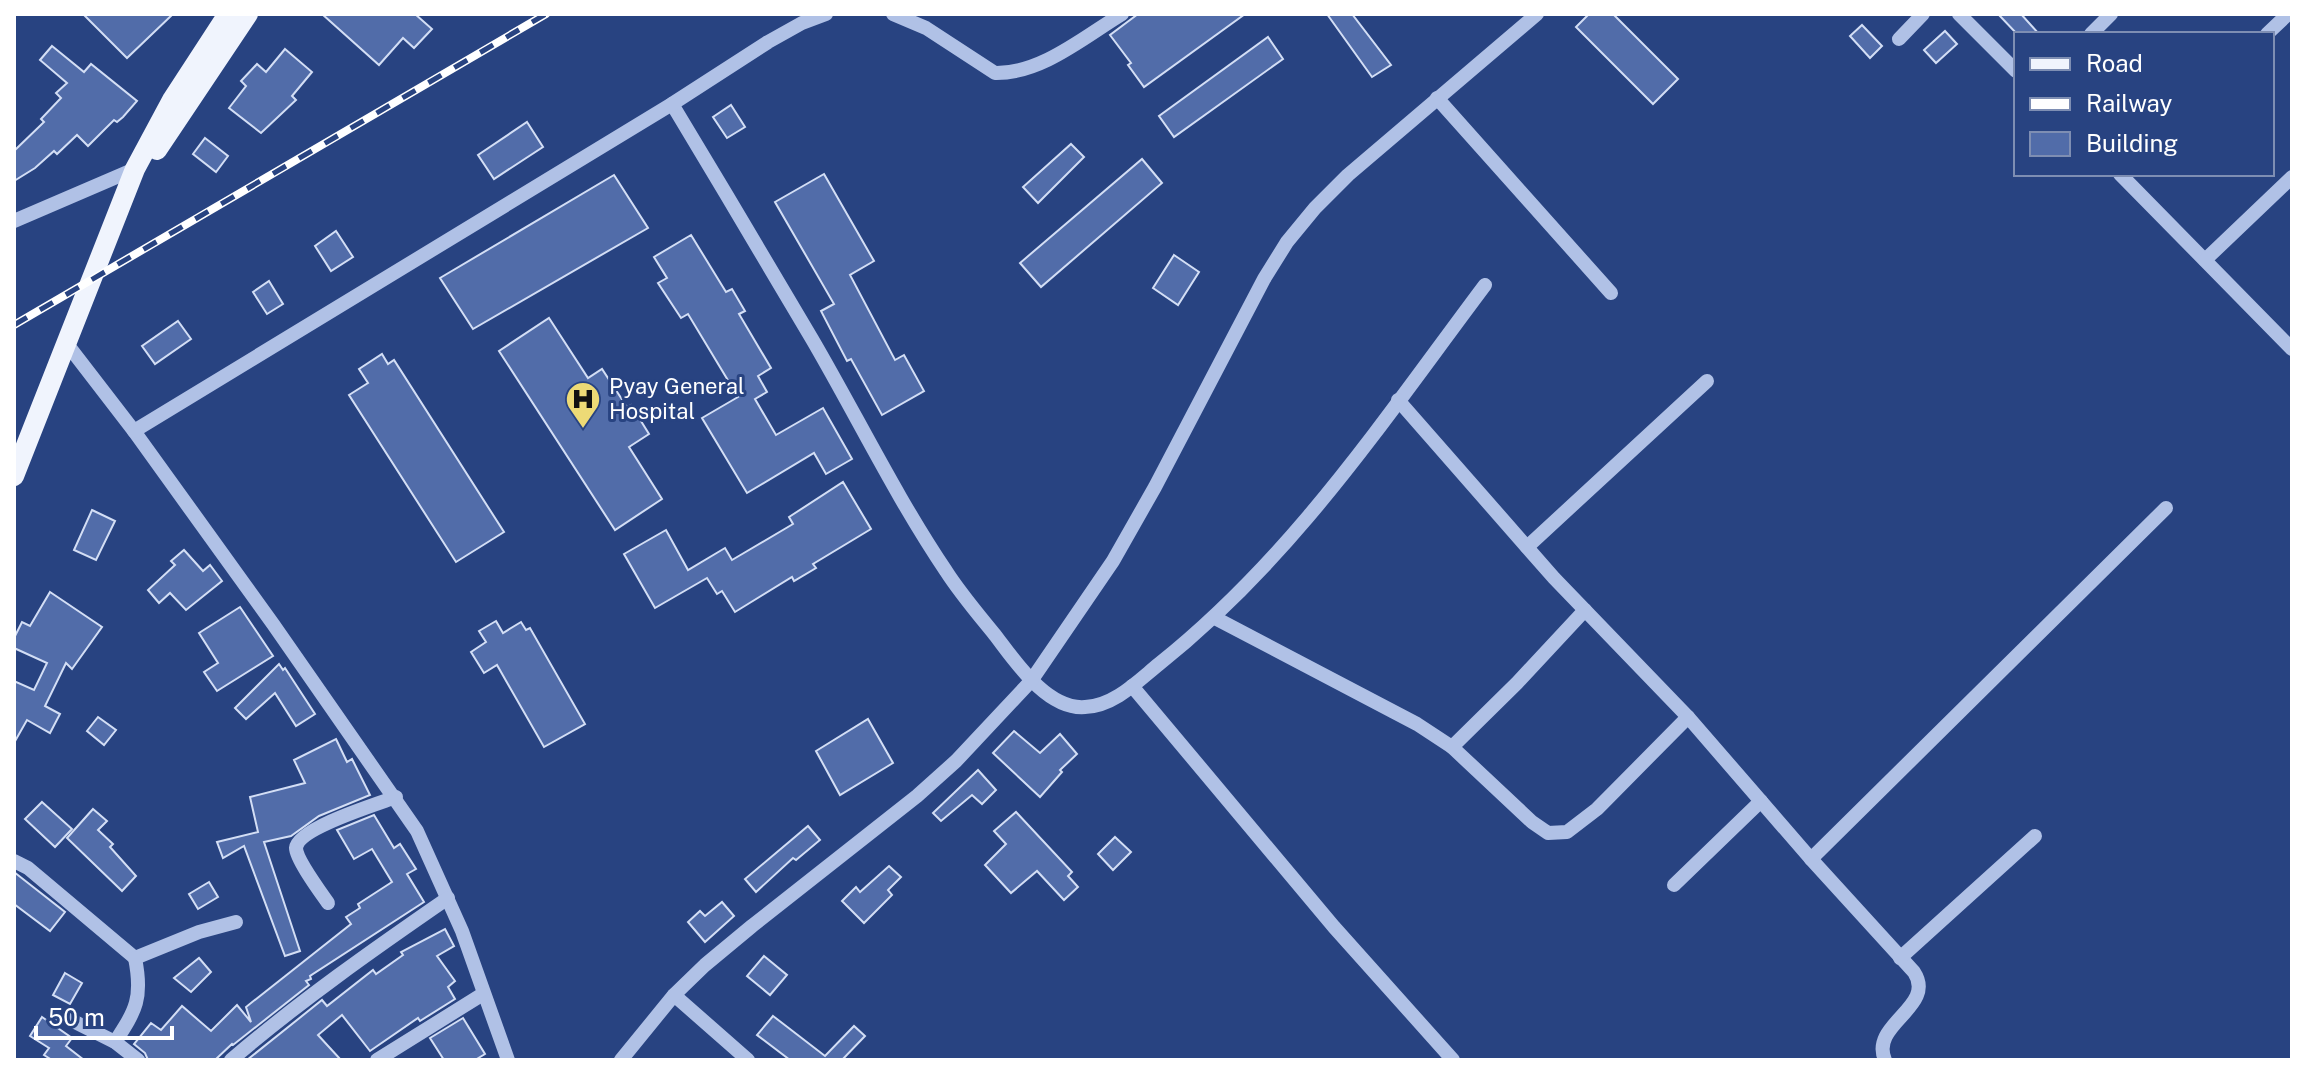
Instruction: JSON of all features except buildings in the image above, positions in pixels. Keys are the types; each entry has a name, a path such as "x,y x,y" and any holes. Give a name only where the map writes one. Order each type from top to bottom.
{"main road":[{"path":"14,476 88,284 128,191 172,100 228,14"},
{"path":"140,169 248,14"}],"street":[{"path":"134,431 672,104 768,42 826,14"},
{"path":"893,14 926,28 995,73 1034,66 1122,14"},
{"path":"621,1060 674,995 752,926 917,796 956,761 1031,681 1113,561 1264,279 1287,242 1348,175 1537,14"},
{"path":"1899,39 1923,14"},
{"path":"1959,14 2014,69"},
{"path":"2093,32 2111,14"},
{"path":"2269,32 2288,14"},
{"path":"1437,98 1611,293"},
{"path":"672,104 947,573 1031,681 1056,700 1071,706 1085,708 1113,699 1215,618 1284,547 1361,453 1485,285"},
{"path":"14,221 140,169"},
{"path":"2124,176 2292,349"},
{"path":"2205,260 2292,177"},
{"path":"67,344 134,431 396,797 417,831 448,898 508,1060"},
{"path":"1527,547 1707,381"},
{"path":"1398,400 1527,547 1688,717 1917,977 1919,991 1914,1001 1884,1038 1882,1051 1885,1060"},
{"path":"1811,859 2166,508"},
{"path":"1452,747 1585,610"},
{"path":"1215,618 1372,698 1452,747 1532,822 1548,833 1567,832 1597,809 1688,717"},
{"path":"1132,686 1334,927 1453,1060"},
{"path":"328,903 297,854 299,842 321,826 396,797"},
{"path":"1674,885 1761,801"},
{"path":"1900,958 2035,836"},
{"path":"14,861 28,868 135,958 140,993 115,1042"},
{"path":"231,1060 361,959 448,898"},
{"path":"135,958 199,932 236,922"},
{"path":"377,1060 483,994"},
{"path":"674,995 748,1060"},
{"path":"61,1015 115,1042 138,1060"}],"railway":[{"path":"14,325 546,14"}],"place":[{"name":"Pyay General Hospital","path":"583,430"}]}
